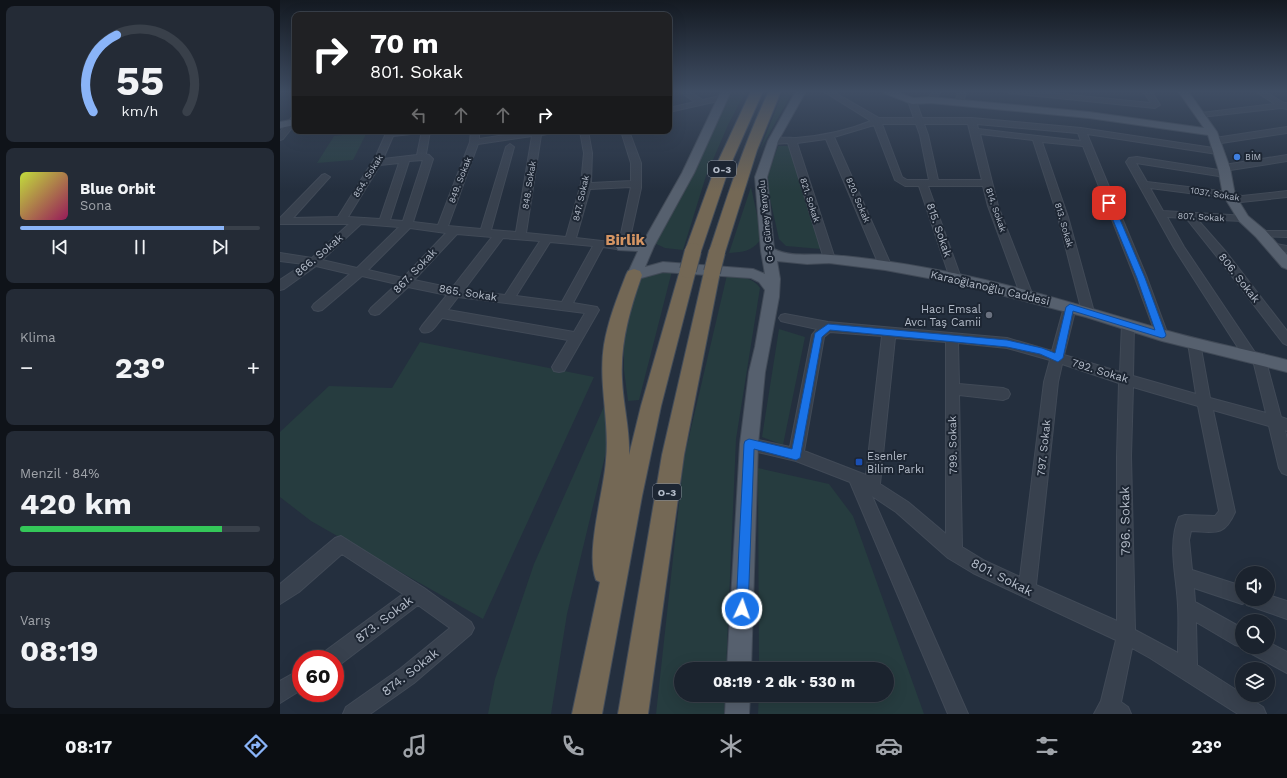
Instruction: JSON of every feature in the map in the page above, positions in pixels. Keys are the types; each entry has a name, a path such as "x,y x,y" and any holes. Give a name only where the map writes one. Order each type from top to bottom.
{"highway":[{"name":"O-3","path":"587,714 630,496 650,406 691,260 722,168 742,124"},
{"name":"O-3","path":"633,714 673,455 715,262 741,174 760,124"},
{"path":"600,647 607,531 614,492 618,450 618,429 612,371 613,345 618,321 636,270"}],"main road":[{"path":"636,270 647,246 688,173 709,124"},
{"name":"O-3 Güney Yanyolu","path":"772,288 773,279 768,251 761,177 773,141 782,124"},
{"path":"1134,124 1214,141"},
{"path":"1206,124 1214,141 1225,171 1229,195 1243,218 1261,234 1287,264"},
{"path":"636,270 623,247 647,246"},
{"path":"647,246 657,258 664,260 726,266 740,266 754,263 768,251 780,257 787,258 807,260 829,259"},
{"path":"739,662 749,444 756,372 763,347 772,288 778,274 786,269 829,259"},
{"name":"Karaoğlanoğlu Caddesi","path":"829,259 886,265 955,278 1070,307 1162,335 1287,366"},
{"path":"636,270 663,267 731,271 752,274 764,279 772,288"},
{"path":"737,714 738,702"}],"street":[{"path":"280,137 291,124"},
{"path":"773,141 792,142 829,135 869,124"},
{"path":"878,124 898,178 904,183 986,183"},
{"path":"920,124 924,135 934,182"},
{"name":"814. Sokak","path":"973,124 986,183 993,206 1028,296"},
{"path":"1008,124 1214,141 1287,130"},
{"path":"975,131 1085,144"},
{"path":"1081,131 1085,144 1141,278 1162,335"},
{"name":"854. Sokak","path":"341,220 377,163 387,145 390,134"},
{"path":"421,157 425,134"},
{"name":"849. Sokak","path":"442,229 474,142 475,134"},
{"path":"474,142 530,134"},
{"name":"848. Sokak","path":"520,237 537,134"},
{"name":"847. Sokak","path":"570,241 586,186 588,153 585,134"},
{"path":"282,221 341,220 357,222 384,222 499,235 600,243 623,247 636,184 636,162 626,134"},
{"name":"820. Sokak","path":"829,135 886,265"},
{"name":"813. Sokak","path":"1037,139 1063,217 1088,312"},
{"name":"821. Sokak","path":"792,142 829,259"},
{"path":"485,233 510,147"},
{"path":"318,307 360,272 406,225 428,159 426,157 421,157 377,163"},
{"path":"1287,158 1225,171 1132,160 1131,162 1179,248 1255,357 1281,423 1287,468"},
{"path":"384,222 405,159"},
{"path":"282,221 325,177"},
{"name":"815. Sokak","path":"922,182 955,278"},
{"path":"586,186 636,184"},
{"name":"1037. Sokak","path":"1143,184 1229,195 1241,199 1287,194"},
{"name":"807. Sokak","path":"1159,214 1243,218"},
{"name":"806. Sokak","path":"1189,216 1222,255 1287,340"},
{"name":"866. Sokak","path":"280,286 313,262 357,222"},
{"name":"867. Sokak","path":"375,311 407,282 454,230"},
{"path":"1261,234 1287,234"},
{"path":"426,329 499,235"},
{"path":"508,299 547,239"},
{"path":"566,307 600,243"},
{"path":"1271,246 1287,249"},
{"name":"865. Sokak","path":"280,256 455,293 593,310 559,367"},
{"name":"797. Sokak","path":"1027,590 1051,382 1070,307"},
{"path":"439,313 576,337"},
{"name":"792. Sokak","path":"785,318 828,327 1007,343 1042,352 1127,380 1281,423"},
{"name":"796. Sokak","path":"1112,711 1126,634 1124,456 1128,324"},
{"path":"796,455 818,335 828,327"},
{"path":"872,488 888,332"},
{"name":"799. Sokak","path":"952,339 954,552"},
{"path":"1187,670 1188,607 1182,540 1185,523 1219,524 1227,512 1204,401 1194,343"},
{"path":"953,389 1003,394"},
{"name":"801. Sokak","path":"749,444 796,455 856,477 902,507 954,552 1027,590 1126,634 1157,651 1256,714"},
{"path":"856,477 958,714"},
{"path":"280,595 293,586 341,544 418,594"},
{"path":"1185,576 1235,593"},
{"name":"874. Sokak","path":"353,714 407,676 465,628 418,594"},
{"name":"873. Sokak","path":"344,650 418,594"},
{"path":"1275,606 1287,610"},
{"path":"1188,607 1235,634"},
{"path":"1271,654 1287,663"},
{"path":"280,693 292,685"}],"green space":[{"path":"714,124 728,124 706,176 683,250 665,248 654,243"},
{"path":"770,124 774,124 760,150"},
{"path":"366,134 353,160 317,163 334,136"},
{"path":"778,146 789,146 821,249 786,246 779,239 766,181"},
{"path":"751,187 762,238 755,246 748,250 729,253"},
{"path":"672,271 639,400 628,401 624,370 624,329 638,282 647,274"},
{"path":"727,275 750,280 757,284 760,288 736,439 726,662 674,662 674,702 725,702 724,714 656,714 684,458"},
{"path":"779,329 805,337 783,445 762,437"},
{"path":"420,342 594,377 483,619 311,521 280,497 280,432 329,386 392,388"},
{"path":"606,402 607,448 567,614 551,714 488,714 495,679 534,564"},
{"path":"758,468 829,484 853,516 924,714 758,714 759,702 894,702 894,662 759,662"}],"place":[{"name":"BİM","path":"1237,157"},
{"name":"Hacı Emsal Avcı Taş Camii","path":"989,315"},
{"name":"Esenler Bilim Parkı","path":"859,462"}],"district":[{"name":"Birlik","path":"625,240"}],"route":[{"path":"742,609 749,444 796,455 818,335 828,327 1007,343 1042,352 1058,358 1070,307 1162,335 1141,278 1109,203"}]}
